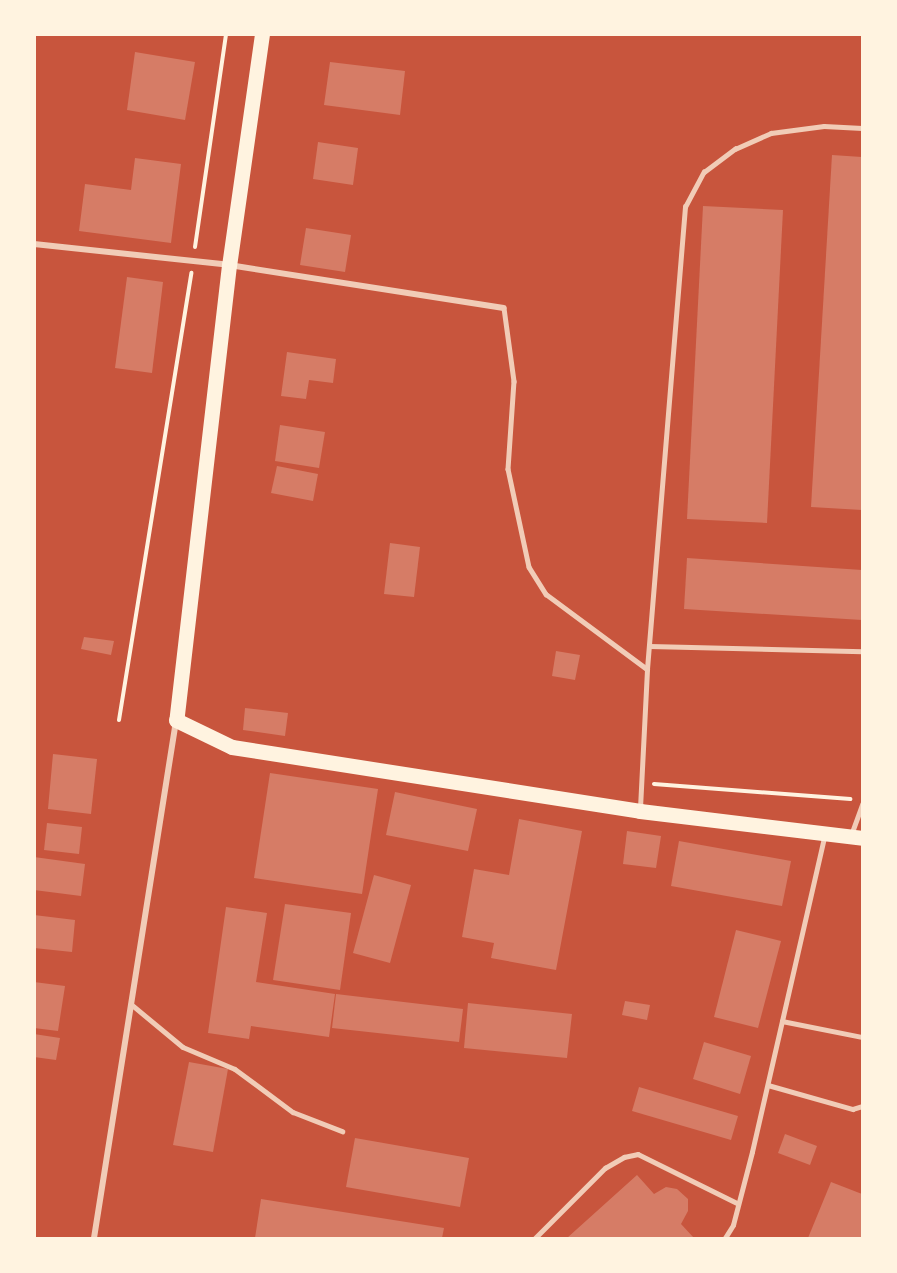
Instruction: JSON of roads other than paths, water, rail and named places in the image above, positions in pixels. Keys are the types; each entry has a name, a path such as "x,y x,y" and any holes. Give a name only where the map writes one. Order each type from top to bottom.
{"main road":[{"path":"262,34 229,265 176,720 232,747 640,811 856,838"}],"street":[{"path":"34,244 229,265 504,308"},
{"path":"94,1239 176,720"}],"lane":[{"path":"640,811 647,669 681,236 692,189 719,160 771,134 824,126 862,128"},
{"path":"504,308 514,381 508,469 529,567 546,594 647,669"},
{"path":"650,646 862,651"},
{"path":"856,838 862,804"},
{"path":"725,1239 752,1152 825,834"},
{"path":"131,1004 183,1047 235,1069 293,1112 342,1131"},
{"path":"782,1021 862,1037"},
{"path":"768,1085 853,1109 862,1106"},
{"path":"535,1239 605,1168 624,1157 638,1154 737,1203"}]}
